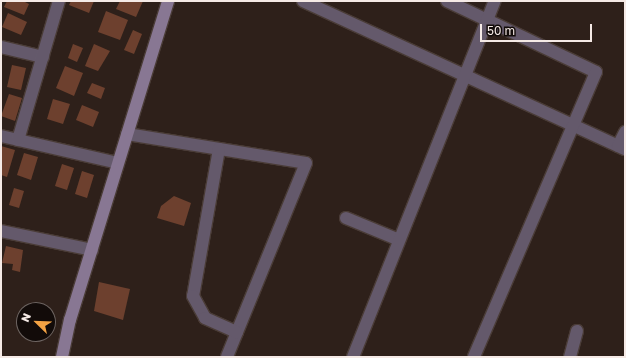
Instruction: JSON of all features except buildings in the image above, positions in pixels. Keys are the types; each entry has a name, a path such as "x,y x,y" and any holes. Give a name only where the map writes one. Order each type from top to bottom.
{"street":[{"path":"18,140 59,1"},
{"path":"63,356 70,320 168,1"},
{"path":"303,1 622,148 625,132"},
{"path":"448,1 596,72 571,125 474,357"},
{"path":"352,357 495,1"},
{"path":"1,47 43,57"},
{"path":"127,134 306,163 227,357"},
{"path":"1,136 118,163"},
{"path":"219,149 193,296 205,318 237,332"},
{"path":"346,218 399,240"},
{"path":"1,231 92,250"},
{"path":"570,357 578,331"}]}
